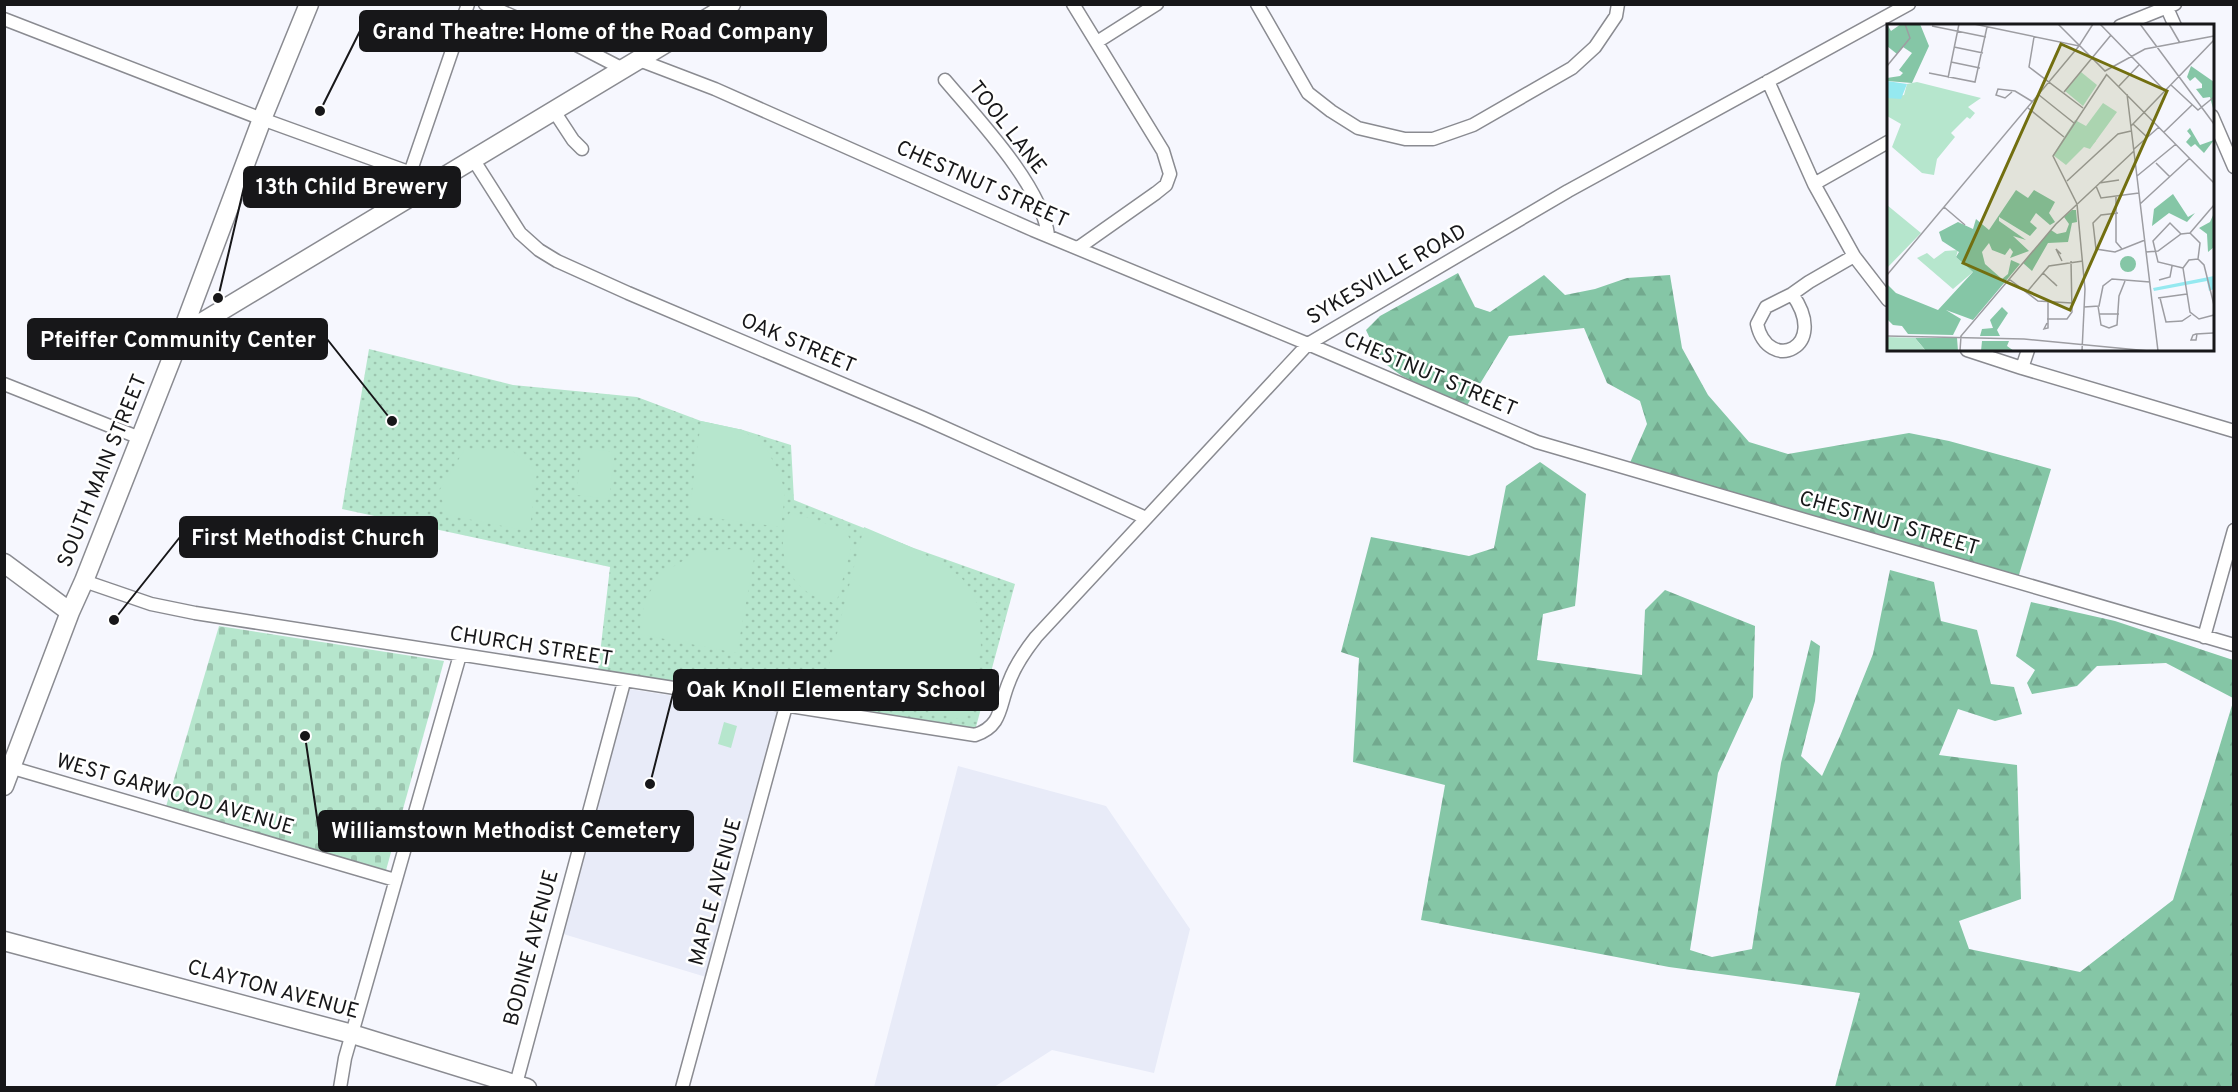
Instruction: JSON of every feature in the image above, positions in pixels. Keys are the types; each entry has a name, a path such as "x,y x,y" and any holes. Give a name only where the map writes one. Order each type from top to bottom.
{"street":[{"name":"SOUTH MAIN STREET","path":"4,786 8,767 84,581 181,335 262,118 309,4"},
{"path":"410,173 468,4"},
{"name":"CHESTNUT STREET","path":"485,4 631,65 715,89 1078,248 1546,445 2234,645"},
{"path":"181,335 731,4"},
{"path":"1073,4 1163,151 1170,174 1166,185 1078,248"},
{"path":"1097,42 1157,4"},
{"path":"1257,4 1308,93 1331,111 1358,128 1406,139 1433,139 1473,125 1572,68 1595,47 1616,16 1618,4"},
{"name":"SYKESVILLE ROAD","path":"975,735 987,732 996,722 1016,666 1036,637 1308,344 1568,191 1909,4"},
{"path":"2125,24 2171,6 2175,24"},
{"path":"5,20 436,182"},
{"name":"TOOL LANE","path":"945,80 1026,182 1046,219 1048,235"},
{"path":"1768,81 1814,184 1854,256 1887,299"},
{"path":"554,111 573,140 582,149"},
{"path":"2214,121 2234,167"},
{"path":"1814,184 1887,143"},
{"name":"OAK STREET","path":"473,159 520,232 539,250 556,261 923,418 1146,518"},
{"path":"1792,294 1806,323 1805,333 1801,342 1795,347 1783,350 1772,349 1763,342 1757,324 1766,307 1854,256"},
{"path":"1971,351 2234,431"},
{"path":"2022,368 2028,351"},
{"path":"4,384 140,438"},
{"path":"2204,637 2234,530"},
{"path":"4,563 70,612"},
{"name":"CHURCH STREET","path":"84,581 169,608 624,682 975,735"},
{"path":"340,1088 345,1058 394,880 460,655"},
{"name":"BODINE AVENUE","path":"522,1086 624,682"},
{"name":"MAPLE AVENUE","path":"682,1088 786,706"},
{"name":"WEST GARWOOD AVENUE","path":"8,767 394,880"},
{"name":"CLAYTON AVENUE","path":"4,941 352,1034 522,1086"}],"shaded area":[{"path":"629,689 782,713 706,977 560,933"},
{"path":"958,766 1106,806 1190,929 1154,1073 1052,1050 994,1087 874,1087"}],"green space":[{"path":"1458,273 1475,307 1490,312 1544,275 1565,295 1595,289 1627,278 1670,275 1682,348 1708,395 1749,442 1788,454 1909,433 1949,441 2051,469 2018,578 1629,465 1647,424 1640,401 1607,383 1584,328 1509,336 1466,407 1402,376 1380,360 1366,330 1380,316"},
{"path":"369,349 513,385 637,397 701,421 743,430 791,445 794,500 911,547 1015,584 974,734 597,680 610,567 342,509"},
{"path":"701,421 743,430 767,450 780,474 785,493 781,527 689,515"},
{"path":"582,448 615,452 609,499 576,495"},
{"path":"465,449 512,450 537,472 530,528 523,530 447,515 439,491"},
{"path":"1540,462 1586,494 1575,606 1543,614 1537,660 1642,675 1645,610 1665,590 1755,626 1753,697 1718,773 1690,950 1712,957 1752,949 1781,763 1811,640 1820,646 1815,701 1801,756 1822,776 1873,654 1890,570 1934,582 1941,621 1977,630 1991,684 2014,687 2022,714 1995,721 1958,709 1939,755 2017,765 2021,899 1959,921 1969,949 2080,972 2173,900 2233,702 2233,1087 1835,1087 1860,993 1669,967 1421,920 1445,785 1353,762 1359,658 1341,652 1371,537 1469,556 1494,548 1506,486"},
{"path":"790,512 846,530 852,545 836,604 803,589 789,570 785,559 783,535"},
{"path":"864,527 935,560 961,577 974,596 980,611 981,650 963,720 824,685"},
{"path":"731,549 755,553 737,653 639,634 645,600 654,585 671,568 696,553"},
{"path":"2031,602 2115,621 2233,660 2233,698 2166,663 2097,666 2077,686 2032,694 2027,683 2035,670 2016,656"},
{"path":"219,626 444,661 385,874 165,810"},
{"path":"724,722 737,726 731,748 718,744"}],"place":[{"name":"Grand Theatre: Home of the Road Company","path":"320,111"},
{"name":"13th Child Brewery","path":"218,298"},
{"name":"Pfeiffer Community Center","path":"392,421"},
{"name":"First Methodist Church","path":"114,620"},
{"name":"Williamstown Methodist Cemetery","path":"305,736"},
{"name":"Oak Knoll Elementary School","path":"650,784"}]}
